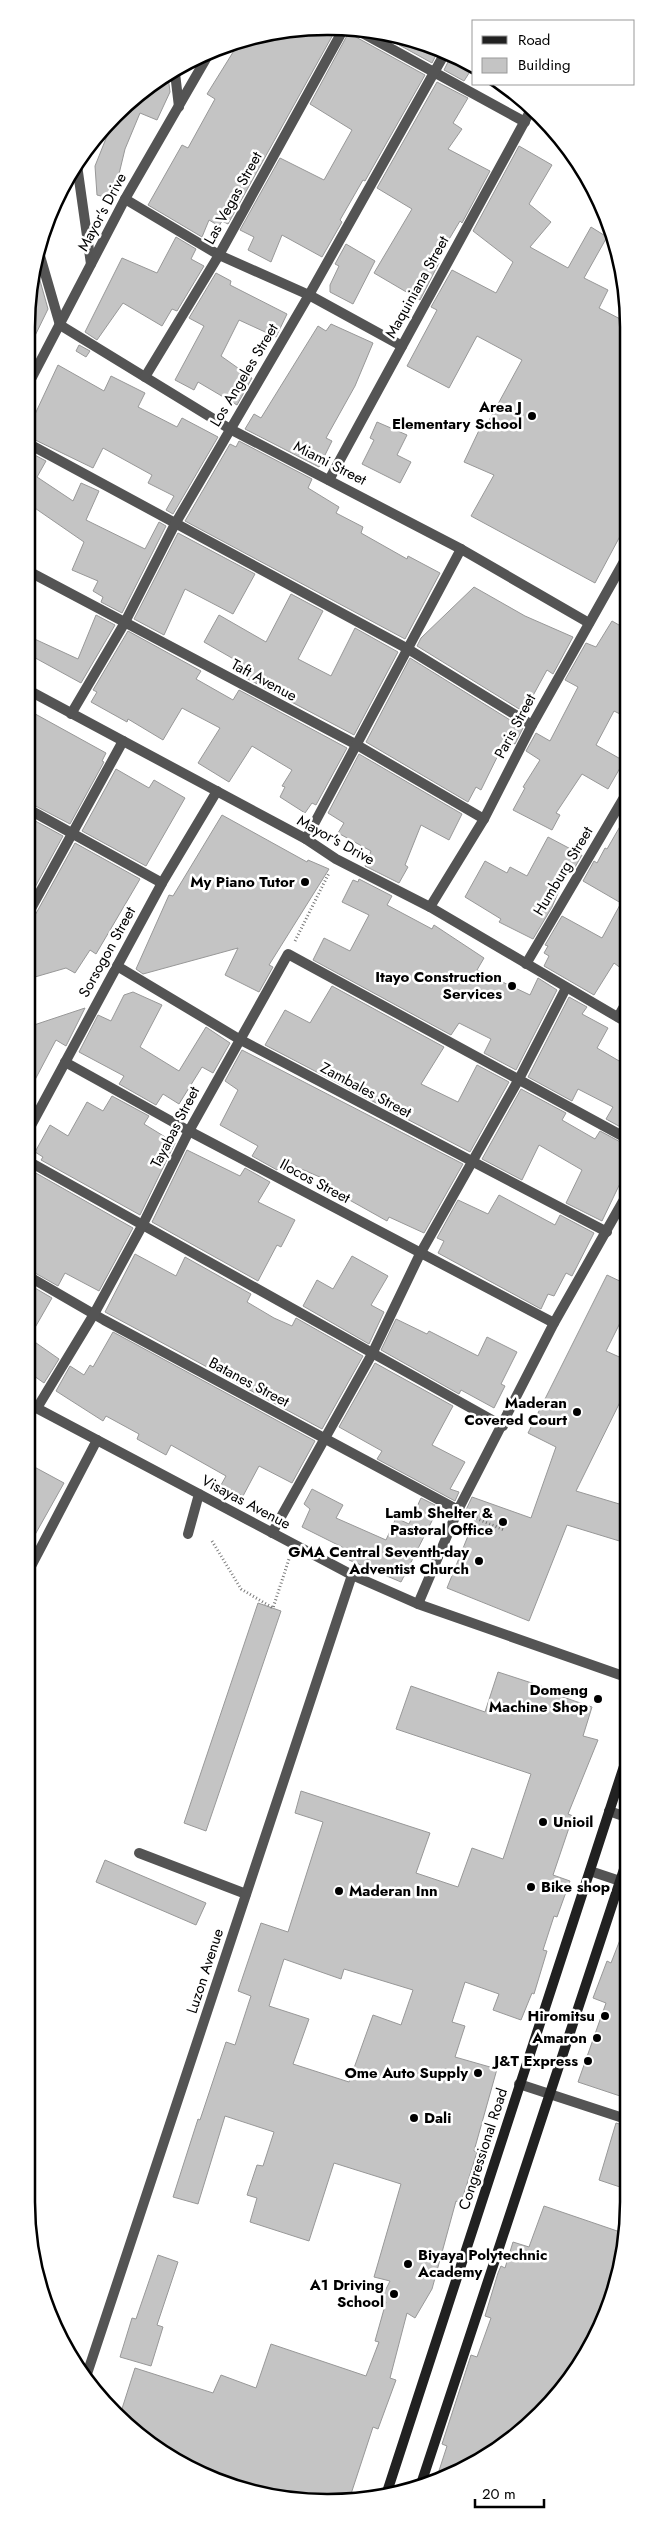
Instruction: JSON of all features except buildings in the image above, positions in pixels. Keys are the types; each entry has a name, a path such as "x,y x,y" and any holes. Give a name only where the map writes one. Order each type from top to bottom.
{"main road":[{"name":"Congressional Road","path":"389,2487 620,1778"},
{"path":"423,2478 620,1881"}],"street":[{"name":"Las Vegas Street","path":"145,377 219,255 340,36"},
{"path":"375,39 434,70 524,122"},
{"name":"Los Angeles Street","path":"71,714 124,624 175,524 309,295 441,58"},
{"name":"Mayor's Drive","path":"35,372 125,199 204,62"},
{"path":"176,77 179,107"},
{"name":"Maquiniana Street","path":"329,480 528,115"},
{"path":"78,174 91,264"},
{"path":"125,199 219,255 309,295 402,346"},
{"path":"42,264 60,325"},
{"name":"Miami Street","path":"60,325 230,429 462,548 589,623"},
{"path":"35,447 408,649 532,725"},
{"path":"306,839 462,548"},
{"name":"Paris Street","path":"430,907 484,819 532,725 620,569"},
{"name":"Taft Avenue","path":"35,575 356,746 484,819"},
{"name":"Mayor's Drive","path":"35,696 123,740 306,839 336,859 430,907 620,1019"},
{"path":"35,901 123,740"},
{"name":"Sorsogon Street","path":"35,1117 162,883 217,791"},
{"name":"Humburg Street","path":"526,964 620,804"},
{"path":"35,813 162,883"},
{"path":"288,954 620,1135"},
{"name":"Tayabas Street","path":"37,1408 94,1314 142,1226 189,1131 288,954"},
{"name":"Zambales Street","path":"117,966 239,1040 607,1232"},
{"path":"272,1533 372,1354 420,1254 470,1162 519,1079 566,988"},
{"name":"Ilocos Street","path":"65,1062 189,1131 554,1324"},
{"path":"35,1165 503,1426"},
{"path":"418,1604 458,1510 554,1324 620,1207"},
{"name":"Batanes Street","path":"35,1280 324,1440 458,1510"},
{"name":"Visayas Avenue","path":"37,1408 352,1575 418,1604 620,1675"},
{"path":"35,1559 97,1440"},
{"path":"188,1534 199,1494"},
{"name":"Luzon Avenue","path":"88,2370 352,1575"},
{"path":"609,1811 620,1815"},
{"path":"139,1853 246,1894"},
{"path":"590,1871 620,1881"},
{"path":"520,2084 620,2117"}],"path":[{"path":"288,954 336,859"},
{"path":"469,1526 473,1517 504,1530"},
{"path":"212,1541 241,1589 272,1608 293,1544"}],"place":[{"name":"Area J Elementary School","path":"532,416"},
{"name":"My Piano Tutor","path":"305,882"},
{"name":"Itayo Construction Services","path":"512,986"},
{"name":"Maderan Covered Court","path":"577,1412"},
{"name":"Lamb Shelter & Pastoral Office","path":"503,1522"},
{"name":"GMA Central Seventh-day Adventist Church","path":"479,1561"},
{"name":"Domeng Machine Shop","path":"598,1699"},
{"name":"Unioil","path":"543,1822"},
{"name":"Bike shop","path":"531,1887"},
{"name":"Maderan Inn","path":"339,1891"},
{"name":"Hiromitsu","path":"605,2016"},
{"name":"Amaron","path":"597,2038"},
{"name":"J&T Express","path":"588,2061"},
{"name":"Ome Auto Supply","path":"478,2073"},
{"name":"Dali","path":"414,2118"},
{"name":"Biyaya Polytechnic Academy","path":"408,2264"},
{"name":"A1 Driving School","path":"394,2294"}]}
